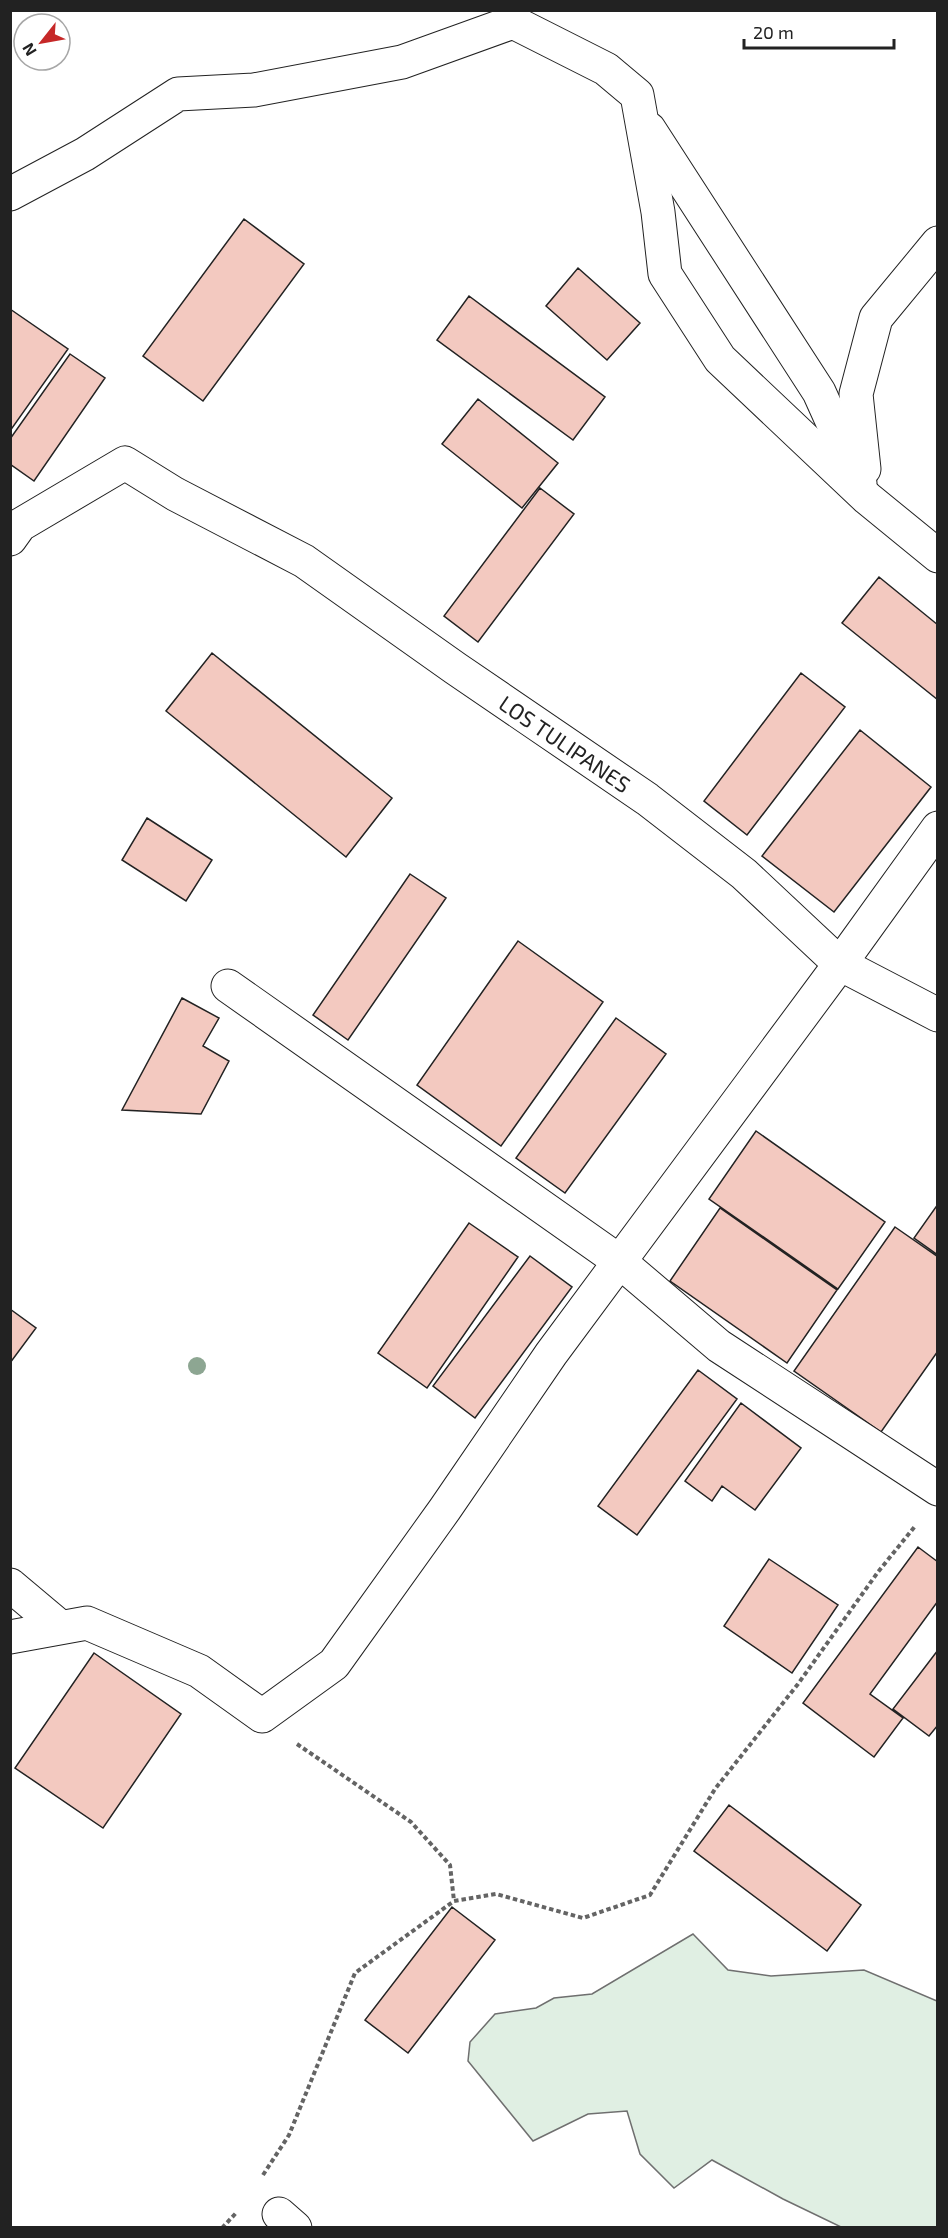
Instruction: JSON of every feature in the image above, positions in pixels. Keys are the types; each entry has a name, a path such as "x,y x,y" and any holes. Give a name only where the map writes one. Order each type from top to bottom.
{"street":[{"path":"10,194 86,154 178,94 254,90 402,62 513,22 606,69 636,95 658,212 665,274 720,359 867,498 938,556"},
{"path":"640,116 819,392 867,498"},
{"path":"867,498 856,394 876,318 938,243"},
{"name":"LOS TULIPANES","path":"10,539 20,525 125,463 175,494 304,561 455,668 647,799 744,874 840,964 938,1016"},
{"path":"10,1637 87,1623 199,1671 262,1716 334,1664 445,1509 551,1354 938,828"},
{"path":"228,986 620,1261 720,1346 930,1503"},
{"path":"10,1585 60,1627"}],"path":[{"path":"259,2180 289,2135 356,1973 454,1901 496,1894 583,1918 650,1895 715,1789 798,1684 930,1503"},
{"path":"262,1716 312,1756 411,1822 450,1864 454,1901"},
{"path":"222,2228 241,2207"}],"green space":[{"path":"693,1934 728,1970 771,1976 864,1970 937,2001 937,2227 841,2227 783,2199 712,2160 674,2188 640,2154 627,2111 588,2114 533,2141 468,2061 470,2042 495,2014 536,2008 554,1998 592,1994"}],"building":[{"path":"244,219 304,264 203,401 143,356"},
{"path":"578,268 640,323 607,360 546,306"},
{"path":"469,296 605,397 573,440 437,340"},
{"path":"10,309 68,349 10,431"},
{"path":"70,354 105,378 34,481 10,464 10,439"},
{"path":"478,399 558,463 522,508 442,444"},
{"path":"540,488 574,514 478,642 444,616"},
{"path":"879,577 938,625 938,700 842,623"},
{"path":"212,653 392,798 346,857 166,711"},
{"path":"801,673 845,707 747,835 704,801"},
{"path":"860,730 931,787 834,912 762,856"},
{"path":"147,818 212,860 186,901 122,860"},
{"path":"410,874 446,898 348,1040 313,1015"},
{"path":"518,941 603,1002 501,1146 417,1085"},
{"path":"182,998 219,1018 203,1046 229,1061 201,1114 122,1110"},
{"path":"616,1018 666,1054 565,1193 516,1158"},
{"path":"756,1131 885,1222 838,1289 709,1199"},
{"path":"938,1204 938,1255 914,1238"},
{"path":"720,1208 837,1290 787,1363 670,1281"},
{"path":"469,1223 518,1257 427,1388 378,1353"},
{"path":"895,1227 938,1257 938,1351 881,1432 794,1371"},
{"path":"530,1256 572,1287 475,1418 433,1386"},
{"path":"10,1309 36,1328 10,1363"},
{"path":"698,1370 737,1399 637,1535 598,1506"},
{"path":"741,1403 801,1448 755,1510 722,1486 712,1501 685,1481"},
{"path":"918,1547 938,1562 938,1601 870,1694 903,1718 874,1757 803,1703"},
{"path":"769,1559 838,1605 792,1673 724,1626"},
{"path":"938,1650 938,1725 929,1736 893,1709"},
{"path":"94,1653 181,1714 103,1828 15,1768"},
{"path":"729,1805 861,1905 827,1951 694,1851"},
{"path":"452,1907 495,1940 408,2053 365,2020"}]}
